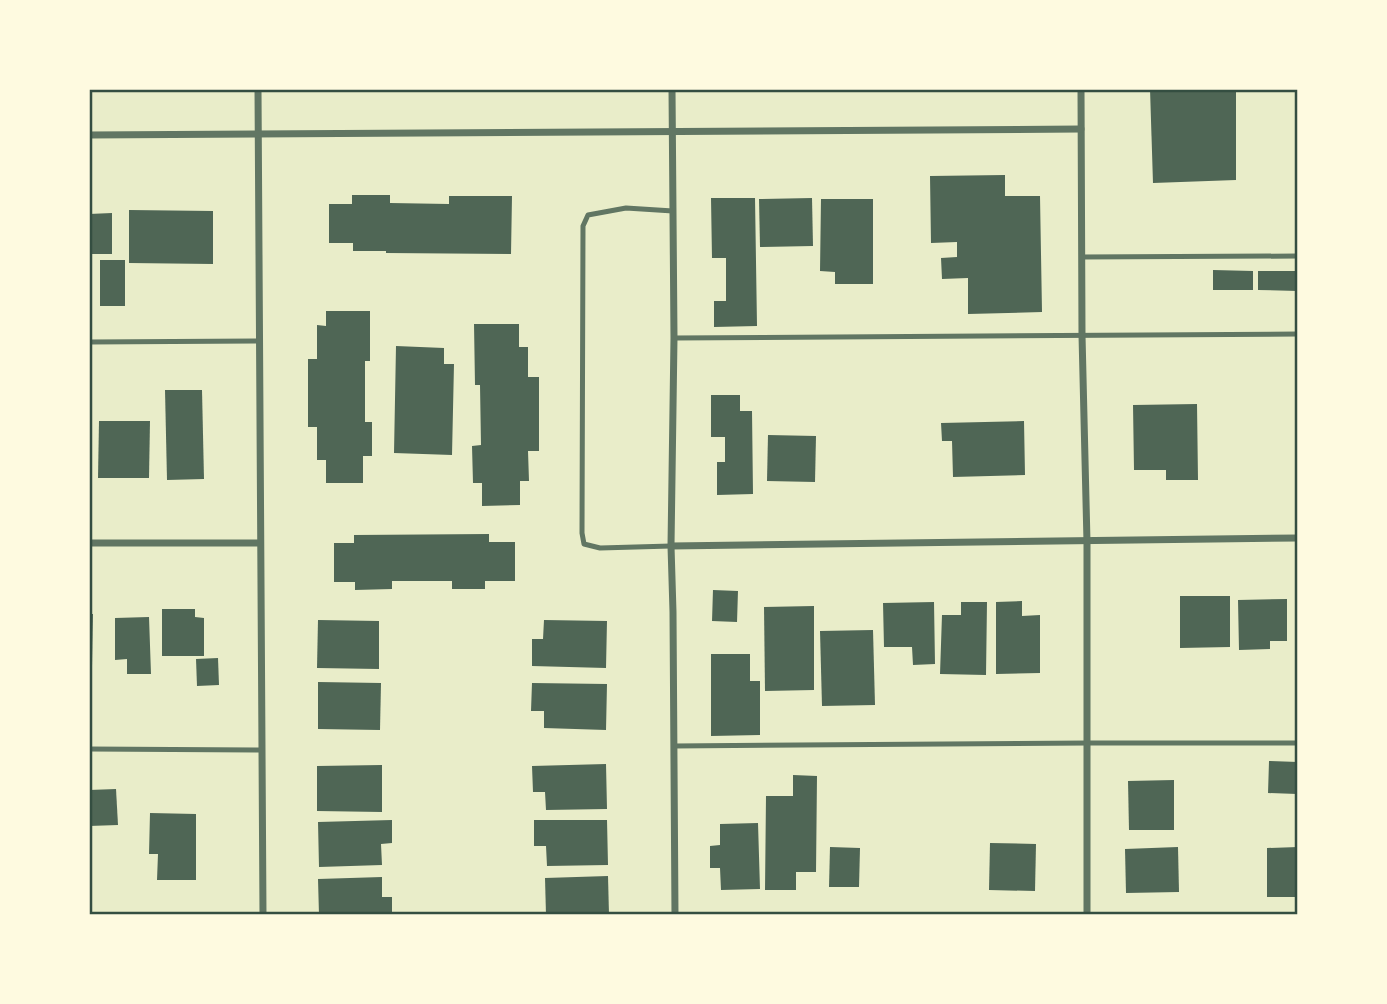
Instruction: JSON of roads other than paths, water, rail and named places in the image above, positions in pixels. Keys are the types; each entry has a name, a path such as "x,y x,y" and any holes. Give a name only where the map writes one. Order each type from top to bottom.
{"street":[{"path":"258,89 263,915"},
{"path":"672,89 674,338 671,546 675,915"},
{"path":"1081,89 1082,335 1087,542 1087,915"},
{"path":"89,135 1081,129"},
{"path":"671,546 1298,538"},
{"path":"89,543 260,543"}],"lane":[{"path":"671,546 600,548 584,544 583,226 588,215 626,208 673,211"},
{"path":"1082,257 1298,256"},
{"path":"674,338 1298,334"},
{"path":"89,342 259,341"},
{"path":"674,746 1298,743"},
{"path":"89,749 261,750"}]}
